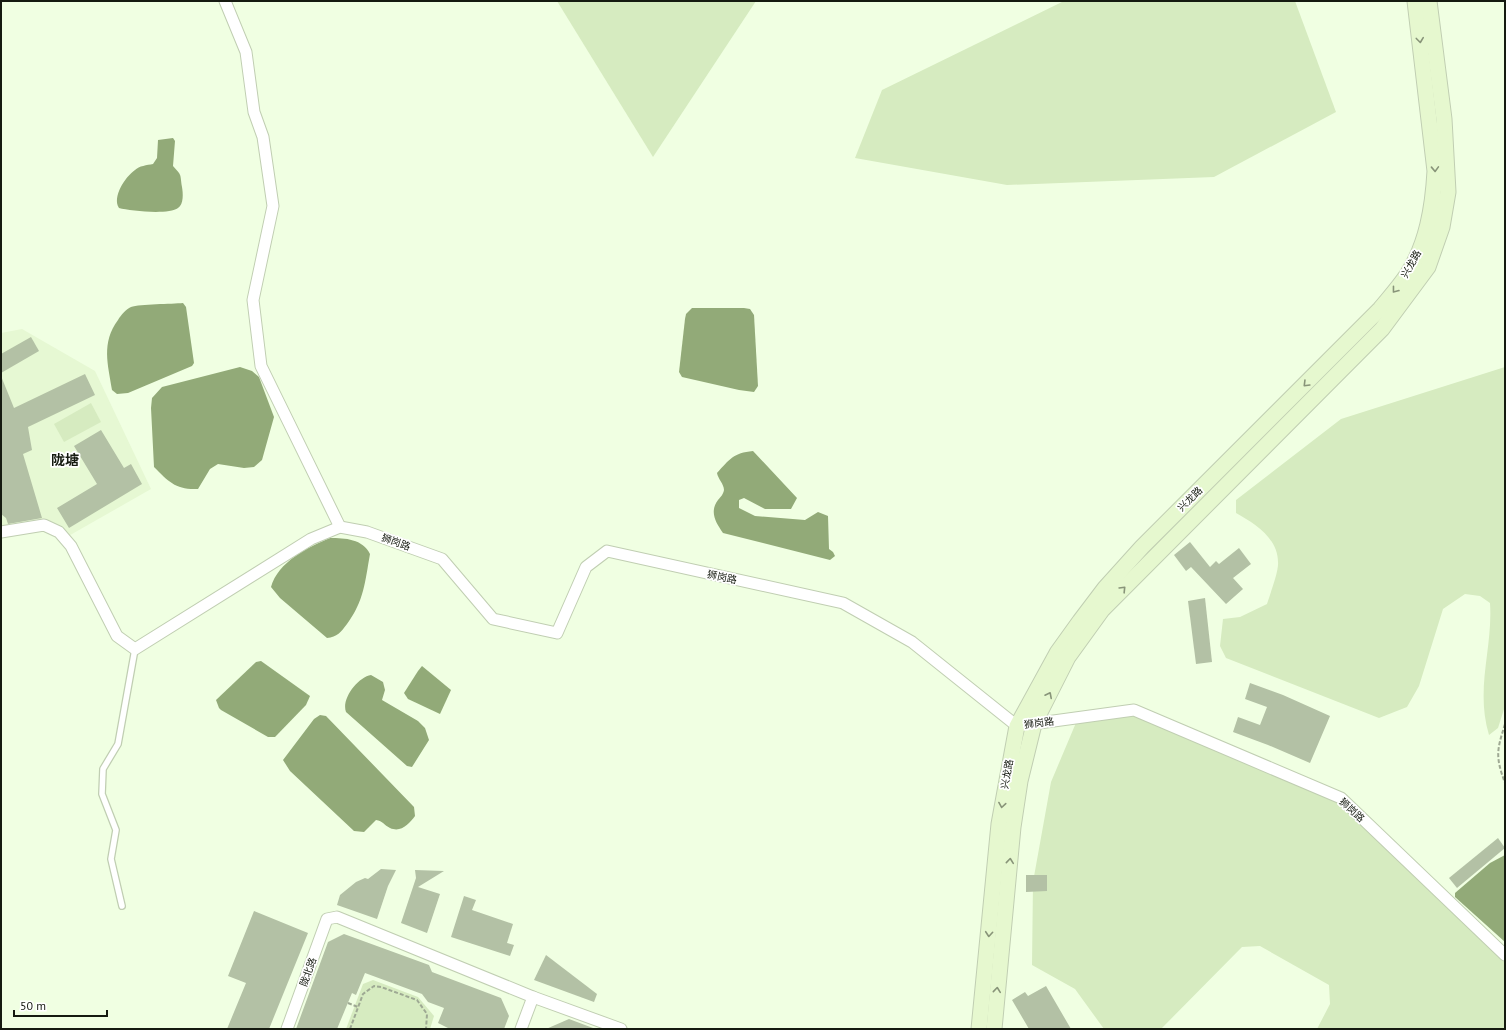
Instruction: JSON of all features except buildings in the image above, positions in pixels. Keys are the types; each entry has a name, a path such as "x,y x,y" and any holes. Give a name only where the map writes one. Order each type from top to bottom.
{"main road":[{"name":"兴龙路","path":"979,1029 999,824 1017,726 1057,653 1104,588 1380,309 1407,275 1420,250 1434,199 1435,171 1415,1"},
{"name":"兴龙路","path":"994,1029 1013,827 1020,781 1034,724 1068,658 1102,610 1382,329 1428,267 1442,227 1448,192 1444,118 1429,1"}],"street":[{"path":"1,532 44,525 59,532 71,546 117,636 136,649 311,539 340,527 261,366 253,300 274,206 263,137 254,112 246,52 225,1"},
{"name":"狮岗路","path":"340,527 367,532 442,559 493,619 557,632 586,568 607,551 843,604 912,642 1017,726 1134,710 1341,798 1505,955"},
{"name":"陇北路","path":"287,1029 326,919 332,917 337,917 533,997"},
{"path":"521,1029 533,997 621,1029"}],"lane":[{"path":"122,906 111,859 116,830 102,794 103,769 118,744 136,649"}],"path":[{"path":"1505,724 1498,747 1497,763 1505,783"},
{"path":"350,1029 362,994 374,986 381,987 417,1000 427,1014 426,1029"},
{"path":"348,1003 358,1007"}],"shaded area":[{"path":"557,1 756,1 653,157"},
{"path":"1064,1 1295,1 1336,112 1214,177 1007,185 855,158 882,90"},
{"path":"173,138 175,141 173,166 180,175 183,198 180,206 173,210 158,212 119,208 117,203 118,193 127,177 143,166 153,164 157,158 158,140"},
{"path":"183,303 186,307 194,363 192,366 128,393 117,394 112,390 107,354 109,337 121,316 127,309 135,306"},
{"path":"692,308 750,309 754,315 758,386 754,392 682,377 679,372 685,319 686,314"},
{"path":"22,329 95,371 151,489 65,538 44,525 1,532 1,333"},
{"path":"240,367 252,371 259,377 274,417 262,460 254,467 244,468 218,464 210,469 198,489 184,488 173,484 154,467 151,408 152,398 162,387"},
{"path":"1505,367 1505,706 1498,728 1489,735 1485,718 1484,685 1489,636 1490,603 1480,596 1465,594 1443,609 1419,686 1407,707 1379,718 1226,658 1220,646 1223,619 1240,617 1267,604 1278,566 1277,553 1274,546 1264,532 1236,513 1236,500 1341,419"},
{"path":"91,403 101,422 64,442 54,424"},
{"path":"753,451 797,498 791,509 765,509 744,498 739,500 739,508 755,516 805,520 818,512 828,516 829,549 835,556 830,560 723,533 714,517 715,504 724,490 717,473 736,455"},
{"path":"330,538 342,538 358,542 367,549 370,554 363,591 353,616 341,632 334,637 327,638 280,598 271,587 280,570 295,556"},
{"path":"261,661 310,696 306,705 275,737 268,737 221,710 216,700 256,662"},
{"path":"422,666 451,690 440,714 408,699 404,693"},
{"path":"371,675 383,682 385,690 382,700 418,721 425,728 429,740 412,767 407,766 346,712 346,701 352,689 361,680"},
{"path":"1134,710 1341,799 1505,955 1505,1029 1317,1029 1330,1004 1329,985 1260,946 1242,947 1161,1029 1104,1029 1075,989 1032,965 1033,882 1051,782 1078,718"},
{"path":"320,715 326,716 414,807 415,816 407,825 401,829 394,829 376,820 364,832 354,831 290,771 283,760 314,719"},
{"path":"1505,855 1505,942 1455,897 1455,893 1490,863"},
{"path":"373,980 418,997 434,1016 430,1029 346,1029 363,984"}],"district":[{"name":"陇塘","path":"65,460"}]}
